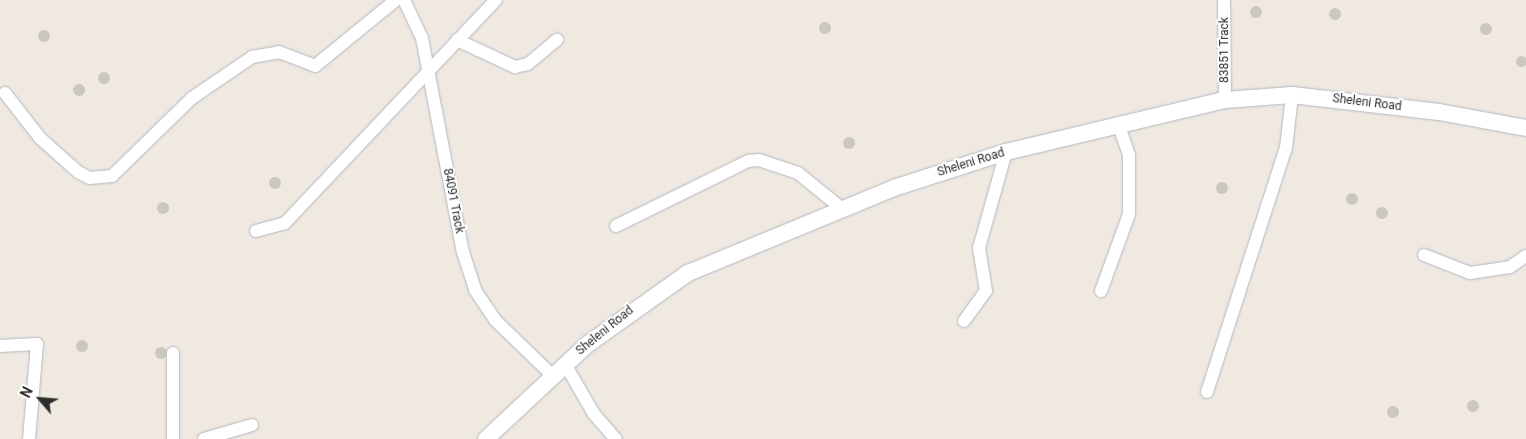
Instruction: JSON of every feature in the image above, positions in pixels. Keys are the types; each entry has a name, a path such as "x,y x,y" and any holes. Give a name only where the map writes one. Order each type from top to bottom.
{"street":[{"path":"5,93 40,138 78,172 90,178 112,176 192,98 252,57 279,52 315,66 396,0"},
{"name":"84091 Track","path":"404,0 422,38 463,252 475,290 495,320 553,376"},
{"path":"256,231 285,223 496,0"},
{"name":"83851 Track","path":"1224,0 1225,100"},
{"path":"457,40 515,67 528,64 557,40"},
{"path":"1207,392 1286,148 1292,95"},
{"name":"Sheleni Road","path":"486,439 565,364 638,304 688,273 841,208 1006,152 1118,123 1225,100 1292,95 1439,112 1526,128"},
{"path":"1101,291 1129,214 1130,162 1118,123"},
{"path":"964,321 986,292 979,248 1006,152"},
{"path":"616,226 748,161 759,160 798,173 841,208"},
{"path":"1424,254 1470,273 1510,267 1526,256"},
{"path":"0,346 37,344 29,439"},
{"path":"173,353 173,439"},
{"path":"565,364 594,414 616,439"},
{"path":"204,439 252,425"}],"building":[{"path":"1256,6 1262,12 1256,18 1250,12"},
{"path":"1333,8 1337,8 1341,14 1337,20 1333,20 1329,16 1329,12"},
{"path":"825,22 831,28 825,34 819,28"},
{"path":"1484,23 1488,23 1492,29 1488,35 1484,35 1480,31 1480,27"},
{"path":"42,30 46,30 50,36 46,42 42,42 38,38 38,34"},
{"path":"1521,55 1527,61 1521,67 1515,61"},
{"path":"102,72 106,72 110,78 106,84 102,84 98,80 98,76"},
{"path":"79,84 85,90 79,96 73,90"},
{"path":"849,137 855,143 849,149 843,143"},
{"path":"273,177 277,177 281,183 277,189 273,189 269,185 269,181"},
{"path":"1220,182 1224,182 1228,188 1224,194 1220,194 1216,190 1216,186"},
{"path":"1350,193 1354,193 1358,199 1354,205 1350,205 1346,201 1346,197"},
{"path":"161,202 165,202 169,208 165,214 161,214 157,210 157,206"},
{"path":"1380,207 1384,207 1388,213 1384,219 1380,219 1376,215 1376,211"},
{"path":"82,340 88,346 82,352 76,346"},
{"path":"159,347 163,347 167,353 163,359 159,359 155,355 155,351"},
{"path":"22,386 26,386 29,391 28,395 22,396 19,393 19,389"},
{"path":"1473,400 1479,406 1473,412 1467,406"},
{"path":"1393,406 1399,412 1393,418 1387,412"}]}
